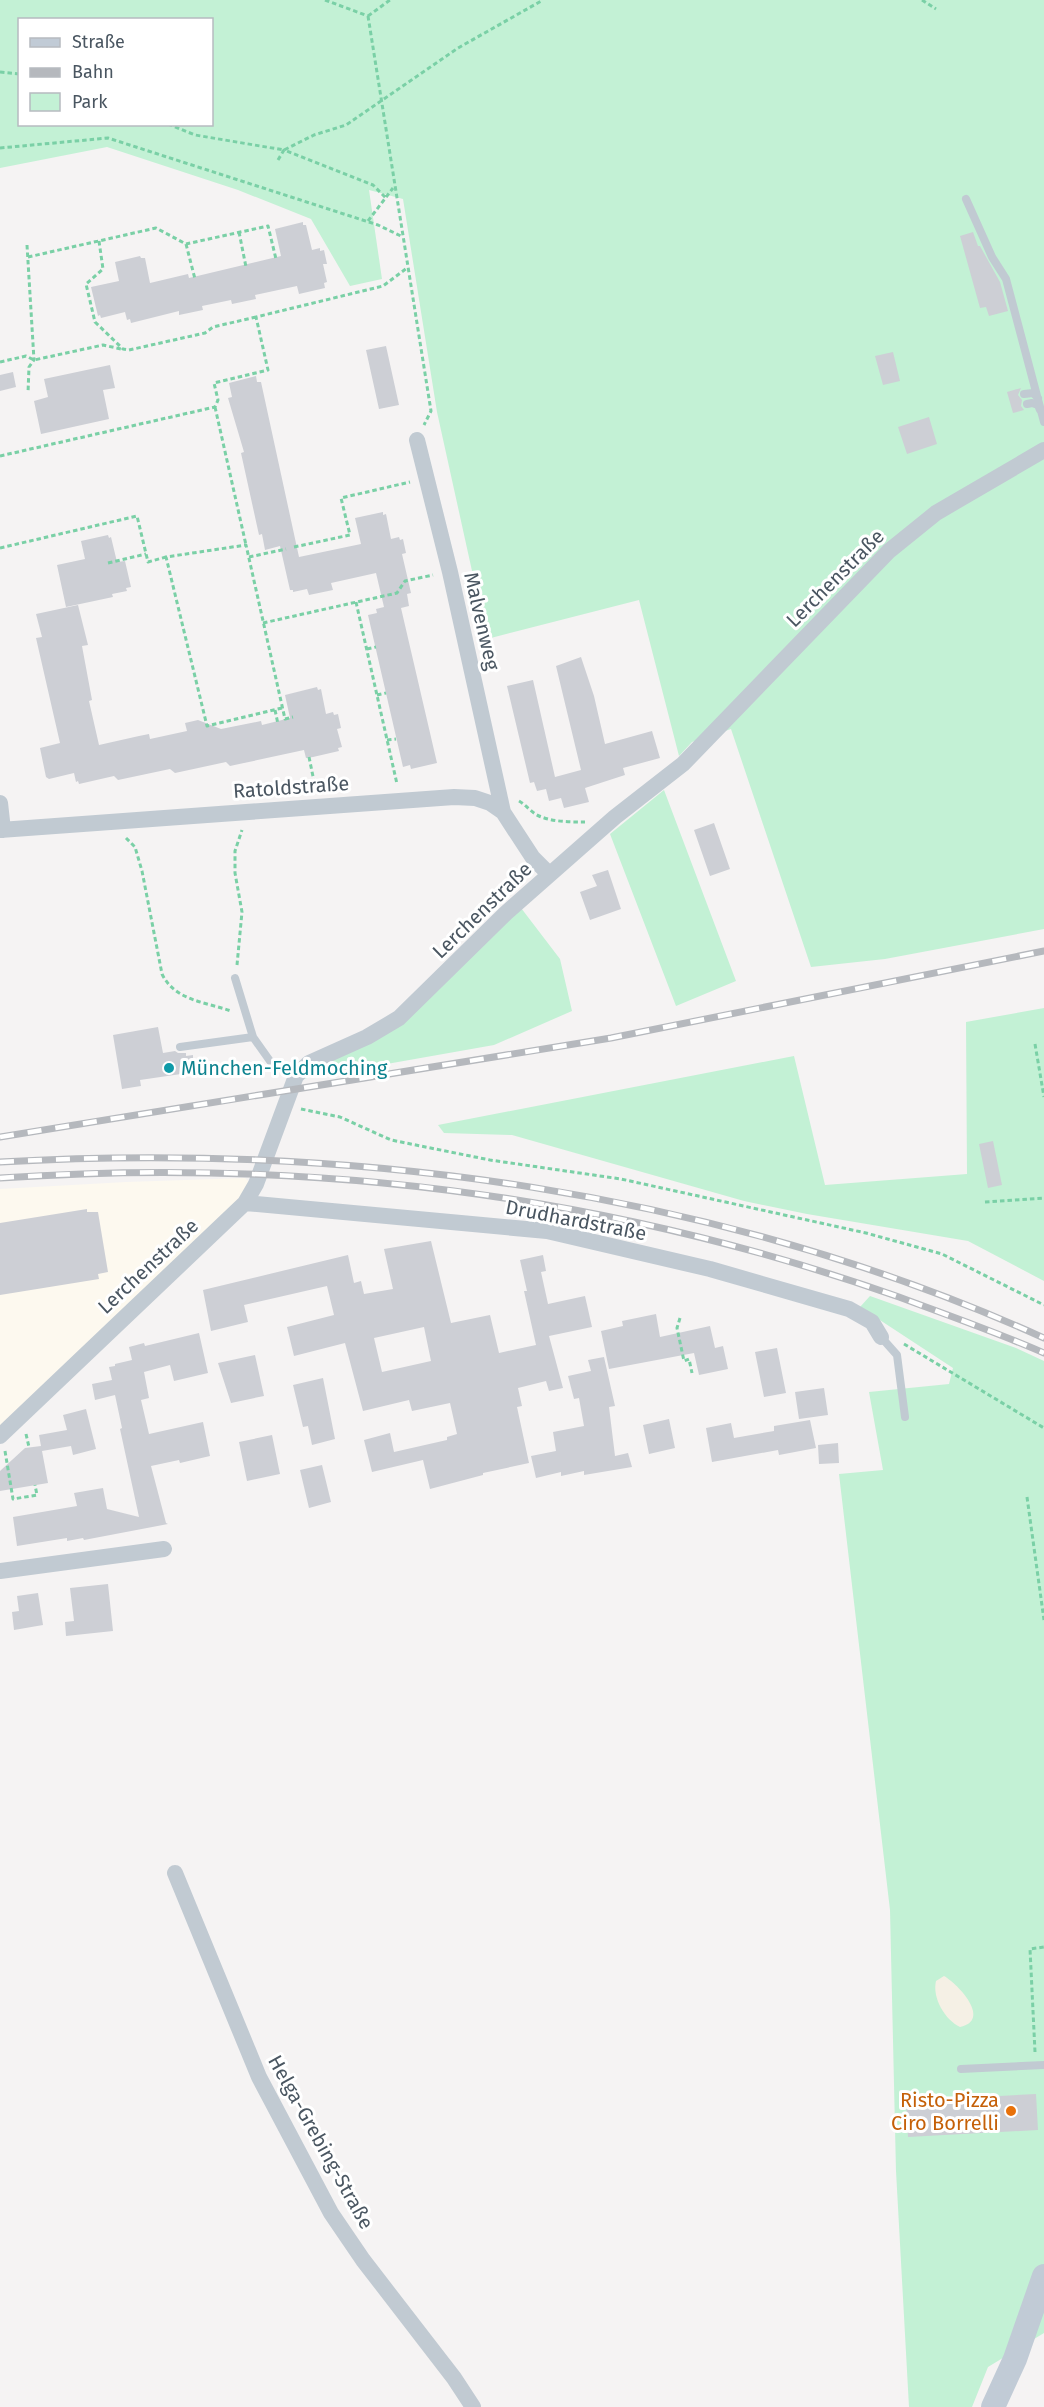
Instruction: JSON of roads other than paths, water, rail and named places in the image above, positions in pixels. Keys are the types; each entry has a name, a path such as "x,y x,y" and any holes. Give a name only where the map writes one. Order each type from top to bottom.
{"main road":[{"path":"993,2407 1015,2359 1044,2277"}],"street":[{"name":"Malvenweg","path":"417,440 450,572 503,812"},
{"name":"Lerchenstraße","path":"1,1435 245,1203 256,1184 296,1076 309,1063 367,1037 399,1018 549,874 615,817 682,764 889,551 936,513 1044,450"},
{"name":"Ratoldstraße","path":"2,830 320,806 454,797 475,798 490,803 503,812 533,858 549,874"},
{"path":"0,803 2,830"},
{"name":"Drudhardstraße","path":"245,1203 548,1232 710,1269 849,1309 872,1322 881,1337"},
{"path":"0,1571 164,1549"},
{"name":"Helga-Grebing-Straße","path":"175,1873 259,2077 331,2213 363,2260 454,2378 473,2407"}],"lane":[{"path":"966,199 992,257 1006,279 1043,418"},
{"path":"1024,394 1033,393 1038,398"},
{"path":"1027,404 1038,405 1043,418"},
{"path":"235,978 253,1037 270,1061 296,1076"},
{"path":"180,1047 253,1037"},
{"path":"881,1337 897,1355 905,1417"},
{"path":"961,2069 1040,2065"}],"railway":[{"path":"0,1137 611,1038 1044,951"},
{"path":"0,1162 133,1158 267,1160 400,1170 533,1187 664,1212 794,1246 920,1287 1044,1338"},
{"path":"0,1178 115,1173 229,1173 343,1179 456,1191 567,1209 679,1232 789,1261 899,1297 1044,1353"}],"place":[{"name":"München-Feldmoching","path":"169,1068"},
{"name":"Risto-Pizza Ciro Borrelli","path":"1011,2111"}]}
